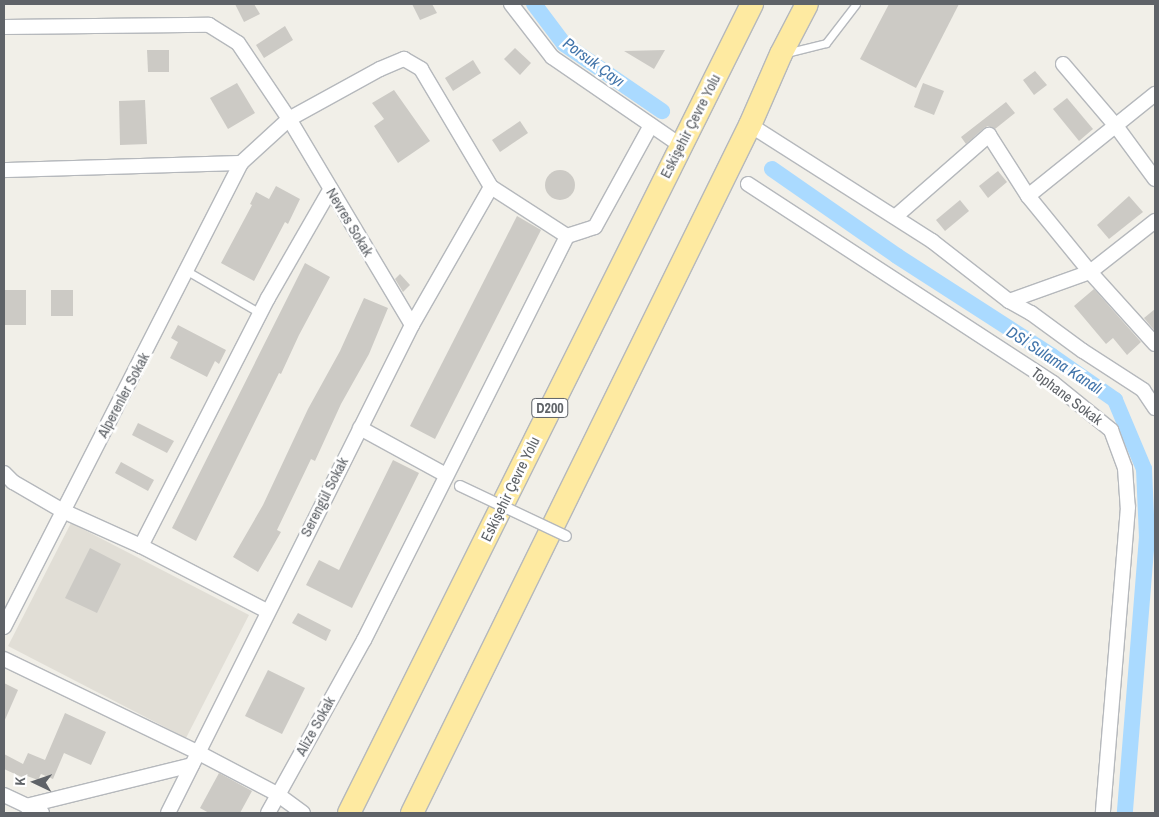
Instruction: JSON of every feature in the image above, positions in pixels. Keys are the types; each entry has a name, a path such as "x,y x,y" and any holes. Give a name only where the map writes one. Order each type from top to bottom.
{"highway":[{"name":"Eskişehir Çevre Yolu","path":"349,813 680,145 752,4"},
{"path":"412,813 750,125 781,54 807,4"}],"street":[{"path":"511,4 552,57 680,145"},
{"name":"Nevres Sokak","path":"4,27 209,25 238,43 289,120 412,325"},
{"path":"4,170 241,163 289,120 380,69 404,59 421,69 491,187 567,236 594,227 651,124"},
{"path":"1063,64 1116,126 1155,179"},
{"path":"1028,196 1155,94"},
{"path":"750,125 932,241 1010,301 1031,313 1082,351 1143,390 1155,408"},
{"path":"895,217 989,135 1028,196 1090,272 1155,344"},
{"name":"Alperenler Sokak","path":"4,627 241,163"},
{"name":"Tophane Sokak","path":"748,184 1053,383 1111,430 1125,468 1128,507 1103,813"},
{"name":"Serengül Sokak","path":"168,813 267,611 412,325 491,187"},
{"path":"141,546 260,313 330,190"},
{"path":"1010,301 1090,272 1155,221"},
{"name":"Alize Sokak","path":"268,813 364,640 567,236"},
{"path":"360,428 446,475"},
{"path":"4,473 13,482 63,511 141,546 267,611"},
{"path":"460,486 566,536"},
{"path":"4,659 199,753 277,794 303,813"},
{"path":"26,806 192,765"},
{"path":"4,795 42,813"}],"lane":[{"path":"781,54 826,43 856,4"},
{"path":"187,270 260,313"}],"shaded area":[{"path":"71,523 249,615 186,738 8,646"}],"building":[{"path":"235,4 254,4 260,14 244,22"},
{"path":"412,4 432,4 437,13 420,20"},
{"path":"889,4 959,4 916,88 860,59"},
{"path":"285,26 293,40 264,58 256,45"},
{"path":"515,48 531,63 520,75 504,59"},
{"path":"147,50 169,50 169,72 148,72"},
{"path":"665,50 654,69 624,51"},
{"path":"473,60 481,73 453,91 445,78"},
{"path":"1035,71 1047,85 1034,95 1023,80"},
{"path":"237,83 255,113 228,129 210,98"},
{"path":"923,83 944,91 934,115 914,107"},
{"path":"394,90 430,141 398,163 374,126 384,119 372,103"},
{"path":"1067,98 1093,129 1079,141 1053,109"},
{"path":"145,100 147,144 120,145 119,101"},
{"path":"1006,102 1015,113 995,129 988,126 984,128 966,144 961,137"},
{"path":"520,121 528,133 500,152 492,140"},
{"path":"560,170 571,174 575,185 571,196 560,200 549,196 545,185 549,174"},
{"path":"998,171 1007,182 988,198 979,186"},
{"path":"276,186 300,199 288,224 285,222 254,281 221,263 252,205 250,204 256,192 269,199"},
{"path":"1129,196 1143,212 1109,239 1097,225"},
{"path":"960,200 969,211 945,231 936,220"},
{"path":"517,216 541,230 435,439 410,426"},
{"path":"305,263 330,277 299,335 281,374 279,373 196,541 172,528"},
{"path":"400,274 410,285 403,292 395,279"},
{"path":"1094,289 1141,342 1127,355 1113,338 1106,344 1074,306"},
{"path":"4,290 26,290 26,325 4,325"},
{"path":"51,290 73,290 73,316 51,316"},
{"path":"364,298 388,308 369,354 341,404 315,461 311,459 277,530 281,532 258,572 233,557 263,505 308,409 340,351"},
{"path":"1155,309 1155,330 1154,330 1144,318"},
{"path":"178,325 226,350 219,364 215,361 207,377 170,358 178,342 171,338"},
{"path":"138,423 174,441 167,453 132,435"},
{"path":"393,460 419,473 352,608 306,585 319,560 339,570"},
{"path":"121,462 154,480 148,491 115,473"},
{"path":"90,548 121,564 97,613 65,598"},
{"path":"298,613 331,630 326,641 292,623"},
{"path":"268,670 305,688 282,734 245,716"},
{"path":"4,683 18,690 4,722"},
{"path":"65,713 106,732 91,765 64,753 53,779 41,774 38,780 27,776 26,779 4,769 4,754 23,764 28,753 45,760"},
{"path":"219,773 252,791 240,813 209,813 200,808"}],"waterway":[{"name":"Porsuk Çayı","path":"534,4 564,44 662,111"},
{"name":"DSİ Sulama Kanalı","path":"772,169 897,256 1052,356 1115,400 1144,469 1147,537 1125,813"}]}
